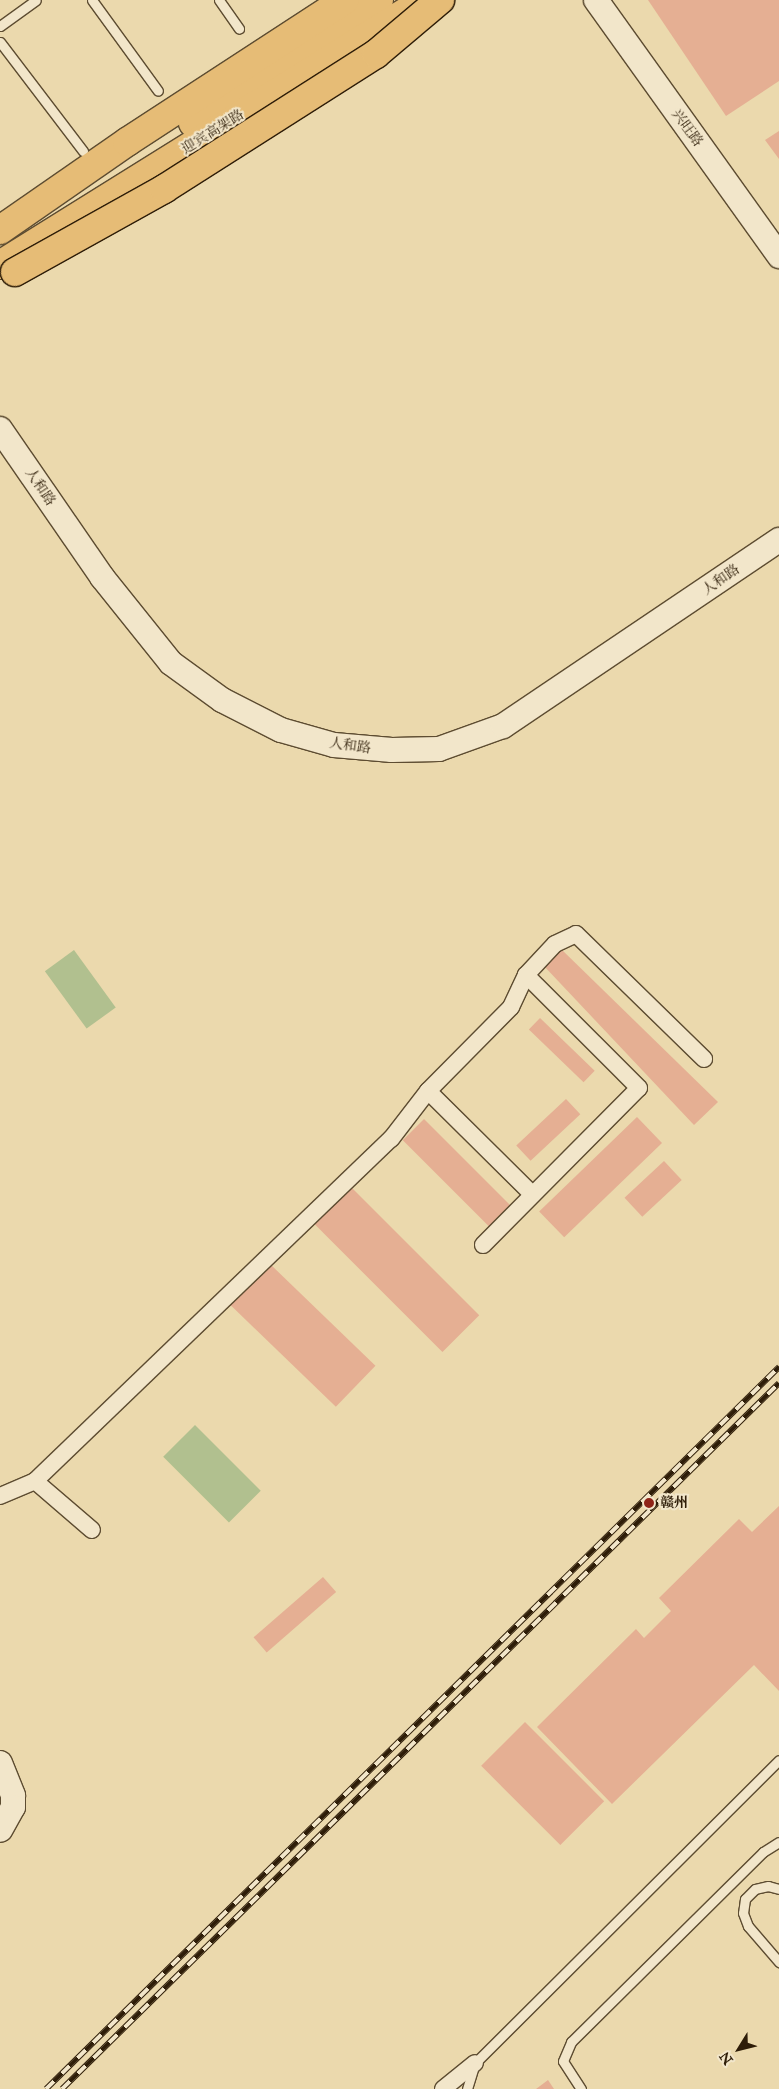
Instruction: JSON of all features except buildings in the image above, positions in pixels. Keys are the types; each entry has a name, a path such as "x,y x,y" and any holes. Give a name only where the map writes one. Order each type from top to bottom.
{"highway":[{"path":"0,230 127,142 345,0"},
{"name":"迎宾高架路","path":"0,246 115,175 379,0"},
{"name":"迎宾高架路","path":"8,268 425,0"},
{"path":"8,268 164,188 376,54 440,0"}],"street":[{"name":"兴旺路","path":"596,0 779,256"},
{"name":"人和路","path":"0,429 102,577 170,663 222,700 281,730 334,745 392,750 439,749 503,726 779,540"},
{"path":"0,1496 35,1481 391,1139 428,1091 510,1007 526,974 555,944 576,934 704,1059"},
{"path":"483,1245 639,1088 526,974"},
{"path":"428,1091 532,1194"},
{"path":"35,1481 92,1530"},
{"path":"0,1763 13,1796 13,1807 0,1830"},
{"path":"443,2089 475,2063"}],"lane":[{"path":"0,26 36,0"},
{"path":"92,0 158,91"},
{"path":"218,0 240,29"},
{"path":"0,42 83,151"},
{"path":"467,2089 475,2063 779,1760"},
{"path":"581,2089 564,2061 571,2042 763,1852 779,1842"},
{"path":"779,1889 768,1886 755,1889 745,1899 743,1913 748,1926 779,1962"}],"green space":[{"path":"74,950 116,1007 87,1029 45,971"},
{"path":"195,1425 261,1491 229,1523 163,1457"}],"railway":[{"path":"46,2089 779,1367"},
{"path":"62,2089 779,1383"}],"place":[{"name":"赣州","path":"649,1503"}]}
